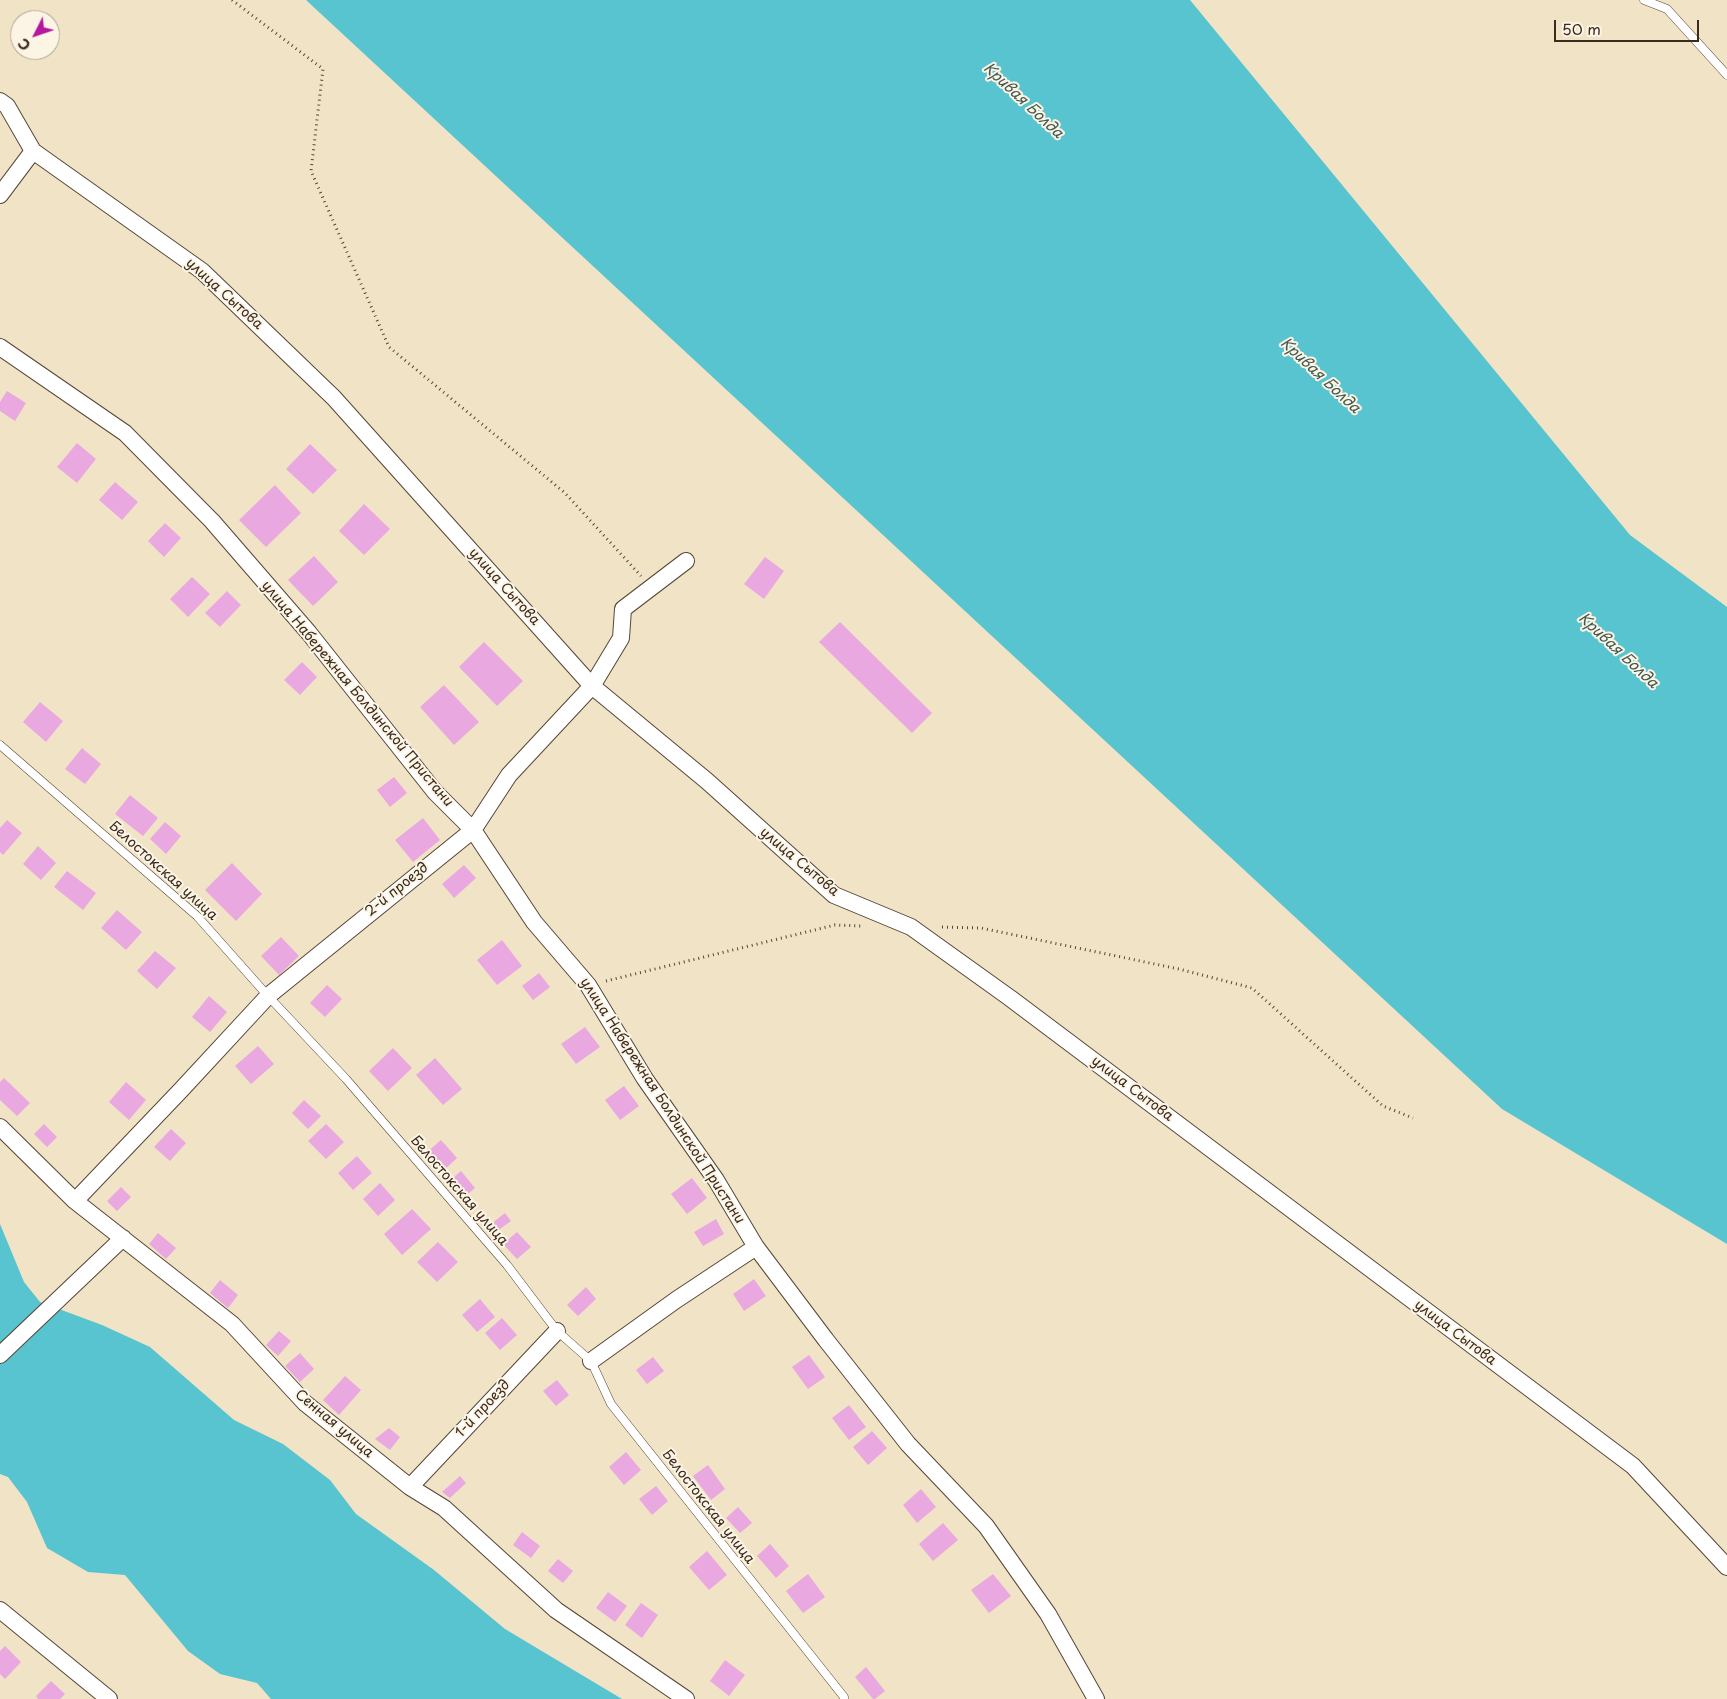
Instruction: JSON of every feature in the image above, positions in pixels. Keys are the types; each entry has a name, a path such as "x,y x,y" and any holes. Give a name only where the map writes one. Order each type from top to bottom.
{"street":[{"name":"улица Сытова","path":"0,101 7,106 33,151 202,271 334,398 592,686 707,781 834,895 911,927 972,970 1633,1466 1727,1567"},
{"path":"0,195 33,151"},
{"name":"улица Набережная Болдинской Пристани","path":"0,347 125,433 212,521 309,632 435,792 473,830 534,922 588,985 645,1078 716,1180 756,1247 908,1444 986,1526 1048,1614 1096,1699"},
{"name":"2-й проезд","path":"75,1201 268,996 473,830 509,775 592,686 621,638 623,609 686,561"},
{"name":"Сенная улица","path":"0,1127 75,1201 232,1324 305,1403 410,1487 444,1508 556,1610 686,1699"},
{"path":"0,1355 123,1238"},
{"path":"591,1361 676,1300 756,1247"},
{"name":"1-й проезд","path":"410,1487 557,1331"},
{"path":"0,1610 109,1699"}],"lane":[{"path":"1644,0 1667,9 1727,75"},
{"name":"Белостокская улица","path":"0,745 197,916 268,996 346,1079 507,1265 557,1331 591,1361 610,1404 844,1699"}],"path":[{"path":"232,0 323,69 311,171 388,347 565,493 651,587"},
{"path":"588,985 835,925 863,926"},
{"path":"941,927 980,928 1178,969 1252,988 1383,1106 1413,1118"}],"water":[{"name":"Кривая Болда","path":"306,0 1190,0 1630,535 1727,607 1727,1244 1502,1109"},
{"path":"0,1224 24,1282 40,1302 102,1325 150,1347 234,1420 283,1444 330,1480 356,1514 434,1570 505,1629 622,1699 271,1699 257,1683 220,1674 188,1651 125,1575 88,1572 47,1548 27,1502 8,1477 0,1474"}],"building":[{"path":"7,391 26,403 15,421 0,411 0,402"},
{"path":"77,443 96,459 77,483 57,467"},
{"path":"310,444 337,470 313,494 286,469"},
{"path":"115,482 138,502 122,520 99,500"},
{"path":"275,485 301,513 266,547 239,520"},
{"path":"364,504 390,529 364,555 339,531"},
{"path":"165,523 181,538 164,557 148,541"},
{"path":"314,556 338,582 313,606 288,580"},
{"path":"765,557 784,571 764,599 744,584"},
{"path":"192,577 210,594 188,617 170,599"},
{"path":"227,591 241,605 220,627 205,613"},
{"path":"840,622 932,713 912,733 819,642"},
{"path":"484,642 523,681 497,706 459,667"},
{"path":"302,662 317,677 300,695 284,680"},
{"path":"444,685 479,722 454,745 420,707"},
{"path":"40,702 63,721 46,742 23,722"},
{"path":"82,748 101,764 85,784 65,769"},
{"path":"394,777 407,793 390,807 377,790"},
{"path":"130,795 158,818 143,836 115,814"},
{"path":"423,818 440,840 413,862 395,840"},
{"path":"7,820 22,833 3,855 0,852 0,828"},
{"path":"165,822 181,836 166,854 150,839"},
{"path":"38,846 56,863 41,880 23,864"},
{"path":"232,863 262,894 236,921 205,890"},
{"path":"464,865 476,878 454,898 442,884"},
{"path":"67,871 96,893 83,910 54,887"},
{"path":"117,910 142,932 126,950 101,928"},
{"path":"281,937 299,956 279,975 261,956"},
{"path":"502,940 522,966 497,985 477,960"},
{"path":"155,951 176,968 157,989 137,971"},
{"path":"539,973 550,987 533,1000 522,986"},
{"path":"327,985 342,999 325,1017 310,1003"},
{"path":"209,996 227,1012 210,1032 192,1017"},
{"path":"585,1027 600,1047 576,1064 561,1044"},
{"path":"258,1046 274,1064 251,1084 235,1066"},
{"path":"393,1048 412,1068 388,1091 369,1071"},
{"path":"435,1058 462,1089 443,1105 416,1075"},
{"path":"4,1078 30,1103 17,1116 0,1100 0,1082"},
{"path":"126,1082 146,1100 129,1120 109,1102"},
{"path":"624,1086 639,1106 620,1120 605,1100"},
{"path":"304,1100 321,1116 308,1129 292,1113"},
{"path":"44,1124 57,1137 47,1147 34,1134"},
{"path":"326,1124 344,1142 326,1159 308,1141"},
{"path":"171,1129 186,1143 170,1161 154,1147"},
{"path":"441,1140 457,1158 441,1173 425,1154"},
{"path":"357,1156 372,1173 353,1190 338,1173"},
{"path":"461,1171 475,1188 462,1199 448,1182"},
{"path":"692,1178 707,1198 687,1214 671,1194"},
{"path":"380,1183 395,1200 378,1216 363,1199"},
{"path":"121,1187 131,1197 117,1211 107,1201"},
{"path":"412,1209 431,1229 402,1255 384,1234"},
{"path":"505,1213 511,1221 493,1234 487,1227"},
{"path":"716,1219 724,1234 703,1246 694,1232"},
{"path":"517,1232 531,1247 517,1259 503,1244"},
{"path":"158,1233 176,1248 166,1259 149,1244"},
{"path":"438,1242 458,1262 437,1282 417,1262"},
{"path":"754,1279 766,1296 744,1311 733,1294"},
{"path":"220,1280 238,1295 228,1308 210,1293"},
{"path":"586,1287 596,1299 578,1316 567,1305"},
{"path":"480,1299 495,1317 477,1332 462,1315"},
{"path":"502,1318 517,1335 500,1350 485,1333"},
{"path":"279,1331 291,1341 278,1356 266,1345"},
{"path":"300,1353 314,1369 300,1382 285,1366"},
{"path":"809,1355 825,1377 808,1389 792,1367"},
{"path":"653,1357 664,1371 647,1384 636,1370"},
{"path":"345,1376 361,1390 339,1415 323,1400"},
{"path":"557,1380 569,1395 556,1406 543,1391"},
{"path":"849,1405 866,1427 849,1440 832,1418"},
{"path":"389,1428 400,1437 390,1450 375,1439"},
{"path":"872,1431 887,1448 868,1465 853,1447"},
{"path":"626,1452 641,1470 624,1485 609,1467"},
{"path":"708,1465 725,1489 711,1500 693,1476"},
{"path":"460,1476 466,1483 450,1498 442,1492"},
{"path":"656,1486 668,1501 652,1515 639,1499"},
{"path":"921,1489 936,1507 917,1523 903,1505"},
{"path":"738,1507 752,1523 740,1533 726,1518"},
{"path":"943,1523 958,1540 933,1561 919,1544"},
{"path":"522,1532 540,1546 531,1558 513,1545"},
{"path":"770,1544 789,1566 776,1578 757,1556"},
{"path":"707,1551 727,1575 709,1590 689,1567"},
{"path":"558,1559 573,1571 563,1583 548,1571"},
{"path":"808,1574 825,1597 803,1613 786,1591"},
{"path":"993,1574 1011,1596 989,1613 971,1590"},
{"path":"608,1592 627,1606 615,1622 596,1608"},
{"path":"641,1603 658,1615 642,1638 625,1625"},
{"path":"5,1646 21,1662 5,1679 0,1674 0,1651"},
{"path":"725,1660 745,1675 729,1696 710,1681"},
{"path":"866,1667 885,1691 875,1699 855,1677"},
{"path":"51,1681 65,1694 60,1699 38,1699 36,1696"}]}
